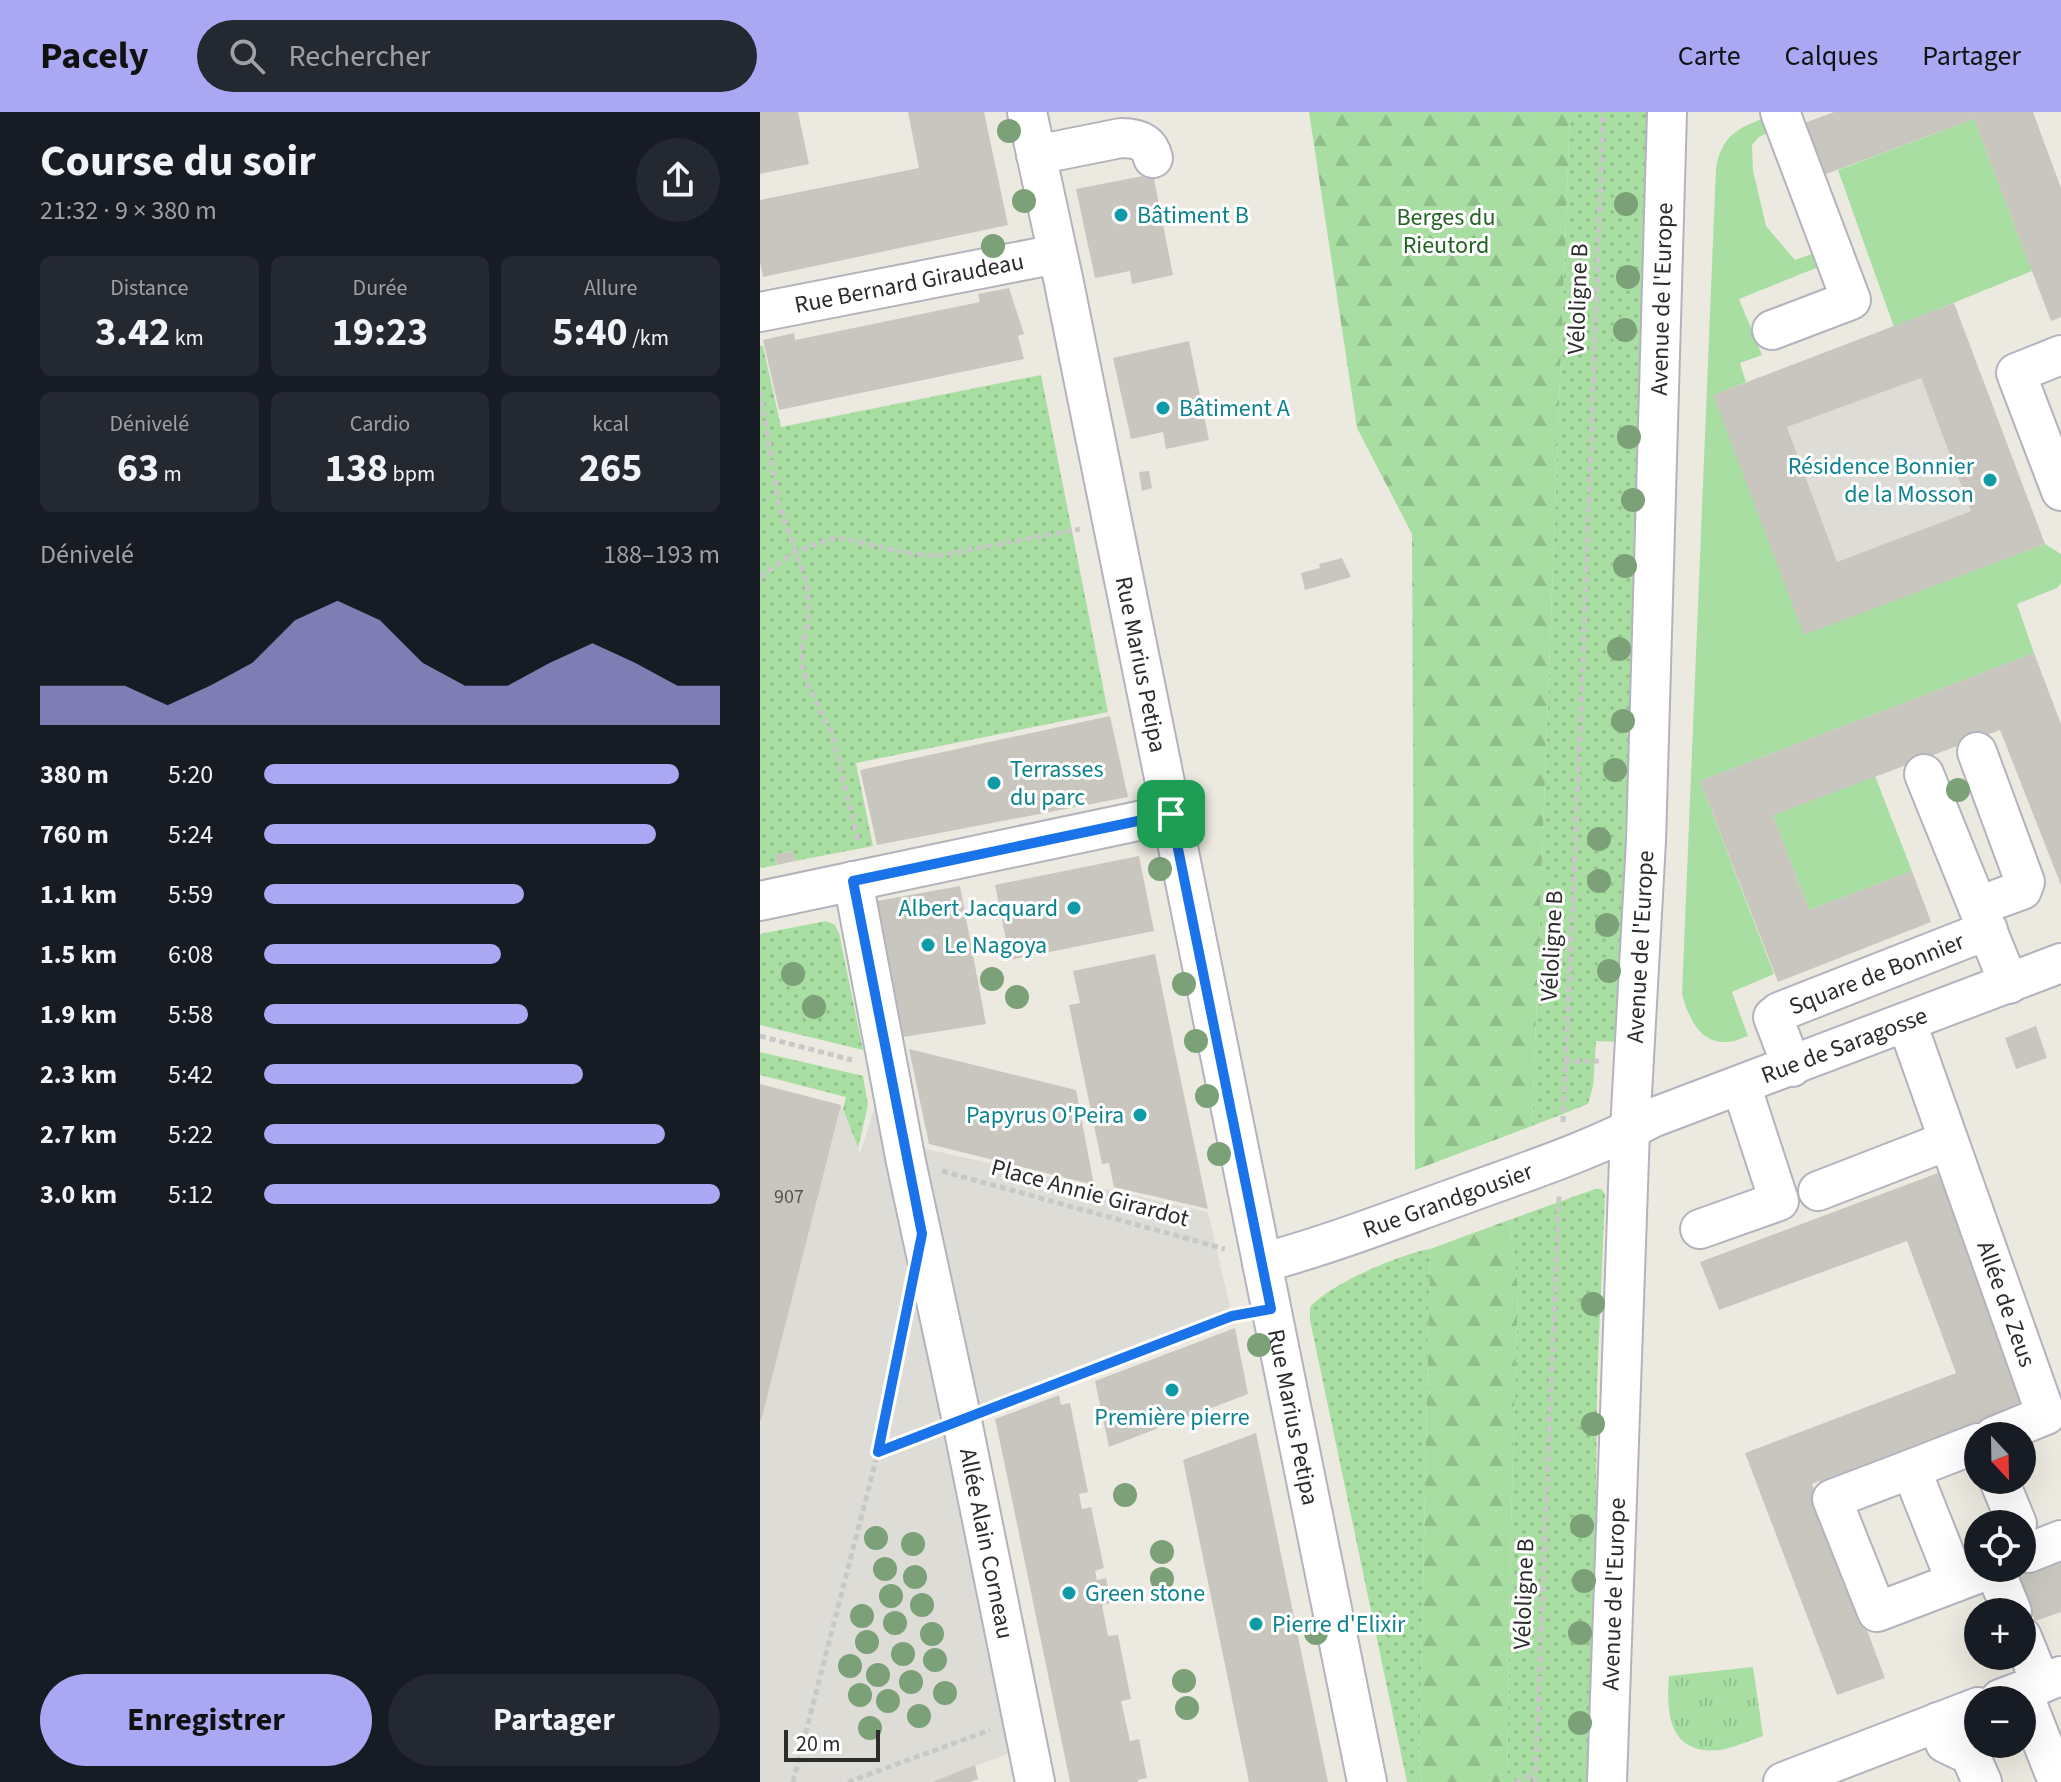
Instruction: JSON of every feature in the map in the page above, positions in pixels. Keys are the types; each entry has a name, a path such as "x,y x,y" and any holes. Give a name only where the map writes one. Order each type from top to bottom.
{"street":[{"name":"Rue Marius Petipa","path":"1027,112 1367,1782"},
{"name":"Avenue de l'Europe","path":"1607,1782 1630,1130 1647,826 1667,112"},
{"path":"1772,330 1851,300 1780,112"},
{"path":"1036,155 1133,138 1148,146 1153,158"},
{"name":"Rue Bernard Giraudeau","path":"760,312 1057,254"},
{"path":"2061,355 2016,373 2061,491"},
{"name":"Square de Bonnier","path":"1792,1067 1773,1017 1779,1012 1983,918 2022,890 2025,882 1977,752"},
{"name":"Square de Bonnier","path":"1924,774 2009,984"},
{"path":"760,901 1171,814"},
{"name":"Allée Alain Corneau","path":"853,881 906,1162 962,1421 1021,1719 1027,1779"},
{"name":"Rue de Saragosse","path":"1630,1130 1652,1118 2061,963"},
{"name":"Allée de Zeus","path":"1907,1023 2046,1415 2029,1422"},
{"path":"1700,1229 1779,1201 1741,1085"},
{"name":"Rue Grandgousier","path":"1262,1263 1320,1248 1630,1130"},
{"path":"1818,1191 1947,1141"},
{"path":"1964,1448 1832,1499 1877,1612 1964,1579"},
{"path":"1911,1469 1956,1582"},
{"path":"2036,1708 2058,1782"},
{"path":"1783,1782 1964,1712"},
{"path":"1938,1722 1945,1743 1970,1755 1982,1782"}],"path":[{"name":"Véloligne B","path":"1535,1782 1554,1282 1580,766 1603,112"},
{"path":"760,391 779,505 807,583 809,618 802,647 802,666 808,687 831,730 860,848 877,858 889,873"},
{"path":"760,577 797,551 837,537 936,556 1112,522"},
{"path":"760,1036 842,1058"},
{"name":"Place Annie Girardot","path":"906,1162 1216,1245 1262,1263"},
{"path":"878,1452 1232,1316 1271,1309"},
{"path":"793,1782 878,1452 906,1312"},
{"path":"848,1782 1021,1719"},
{"path":"1516,1782 1535,1773"}],"green space":[{"name":"Berges du Rieutord","path":"1309,112 1570,112 1532,1126 1415,1170 1412,534 1357,428"},
{"path":"1570,112 1650,112 1619,1042 1596,1041 1593,1086 1588,1104 1532,1126"},
{"path":"1767,117 1772,131 1759,137 1752,145 1753,170 1766,226 1795,260 1817,252 1821,266 1739,299 1762,355 1740,363 1746,382 1714,395 1805,634 2045,544 2061,554 2061,583 2057,588 2017,604 2034,653 1700,781 1774,974 1732,992 1748,1036 1728,1042 1709,1038 1696,1027 1682,994 1716,168 1722,148 1733,134"},
{"path":"1974,119 2032,271 1894,327 1838,170"},
{"path":"760,346 763,346 781,427 1041,375 1108,712 856,763 873,846 795,861 792,851 775,855 777,865 760,868"},
{"path":"1875,776 1912,871 1809,910 1773,815"},
{"path":"826,921 835,925 839,933 863,1050 760,1025 760,934"},
{"path":"760,1052 863,1076 868,1105 858,1148 843,1109 846,1097 760,1075"},
{"path":"1601,1189 1605,1194 1597,1387 1592,1782 1507,1782 1518,1288 1509,1220"},
{"path":"1509,1220 1518,1288 1507,1782 1419,1782 1430,1249"},
{"path":"1430,1249 1419,1782 1407,1782 1310,1320 1310,1307 1333,1289 1366,1271"},
{"path":"1753,1667 1763,1736 1720,1750 1703,1750 1681,1739 1670,1717 1669,1676"}],"shaded area":[{"path":"1921,378 1971,511 1837,562 1787,427"},
{"path":"871,1088 892,1088 904,1144 1208,1212 1234,1324 963,1426 1028,1747 931,1782 760,1782 760,1425 841,1105 860,1154 875,1106"}],"building":[{"path":"760,112 798,112 809,164 760,174"},
{"path":"908,112 984,112 1008,225 763,277 760,262 760,200 919,168"},
{"path":"1834,112 2033,112 2061,188 2061,317 2051,321 1974,119 1818,177 1799,125"},
{"name":"Bâtiment B","path":"1153,174 1173,275 1132,284 1130,271 1095,278 1076,189"},
{"path":"1009,288 1024,334 1018,336 1024,359 779,410 763,340 794,333 795,340 980,302 978,294"},
{"name":"Résidence Bonnier de la Mosson","path":"1954,303 2045,544 1804,635 1713,395","holes":["1921,378 1971,511 1837,562 1787,427"]},
{"name":"Bâtiment A","path":"1189,341 1209,440 1166,449 1163,432 1131,439 1113,358"},
{"path":"1149,471 1152,488 1142,491 1139,472"},
{"path":"1342,558 1351,577 1305,590 1301,573"},
{"path":"2034,653 2061,724 2061,885 2000,730 1773,815 1809,910 1912,871 1931,922 1778,982 1700,781"},
{"name":"Terrasses du parc","path":"1110,716 1128,797 877,845 860,770"},
{"path":"793,851 795,861 777,865 775,855"},
{"name":"Albert Jacquard","path":"1139,856 1154,931 1010,960 995,885"},
{"name":"Le Nagoya","path":"960,886 986,1024 903,1037 877,901"},
{"name":"Papyrus O'Peira","path":"1155,954 1208,1209 1114,1187 1109,1163 1102,1164 1069,1005 1080,1003 1073,971"},
{"path":"2036,1026 2047,1058 2016,1069 2005,1038"},
{"path":"909,1049 1076,1090 1094,1185 929,1144"},
{"path":"760,1084 841,1105 761,1421 760,1421"},
{"path":"1938,1173 2024,1404 1976,1422 1964,1422 1964,1427 1812,1484 1885,1678 1837,1695 1745,1453 1956,1373 1907,1241 1719,1310 1700,1262"},
{"name":"Première pierre","path":"1235,1328 1248,1394 1109,1447 1095,1381"},
{"name":"Green stone","path":"1059,1395 1061,1405 1070,1403 1088,1492 1079,1494 1082,1509 1091,1507 1104,1568 1095,1571 1097,1580 1106,1578 1111,1603 1102,1605 1108,1636 1118,1635 1131,1699 1121,1701 1130,1741 1139,1739 1147,1778 1138,1782 1070,1782 995,1419"},
{"name":"Pierre d'Elixir","path":"1256,1433 1328,1782 1249,1782 1183,1460"},
{"path":"2061,1556 2061,1612 2036,1621 2036,1598 2026,1598 2020,1582 2036,1582 2036,1566"},
{"path":"975,1765 978,1779 970,1782 932,1782"}],"place":[{"name":"Bâtiment B","path":"1121,215"},
{"name":"Bâtiment A","path":"1163,408"},
{"name":"Résidence Bonnier de la Mosson","path":"1990,480"},
{"name":"Terrasses du parc","path":"994,783"},
{"name":"Albert Jacquard","path":"1074,908"},
{"name":"Le Nagoya","path":"928,945"},
{"name":"Papyrus O'Peira","path":"1140,1115"},
{"name":"Première pierre","path":"1172,1390"},
{"name":"Green stone","path":"1069,1593"},
{"name":"Pierre d'Elixir","path":"1256,1624"}],"route":[{"path":"1171,814 1271,1309 1232,1316 878,1452 922,1234 853,881 1171,814"}]}
